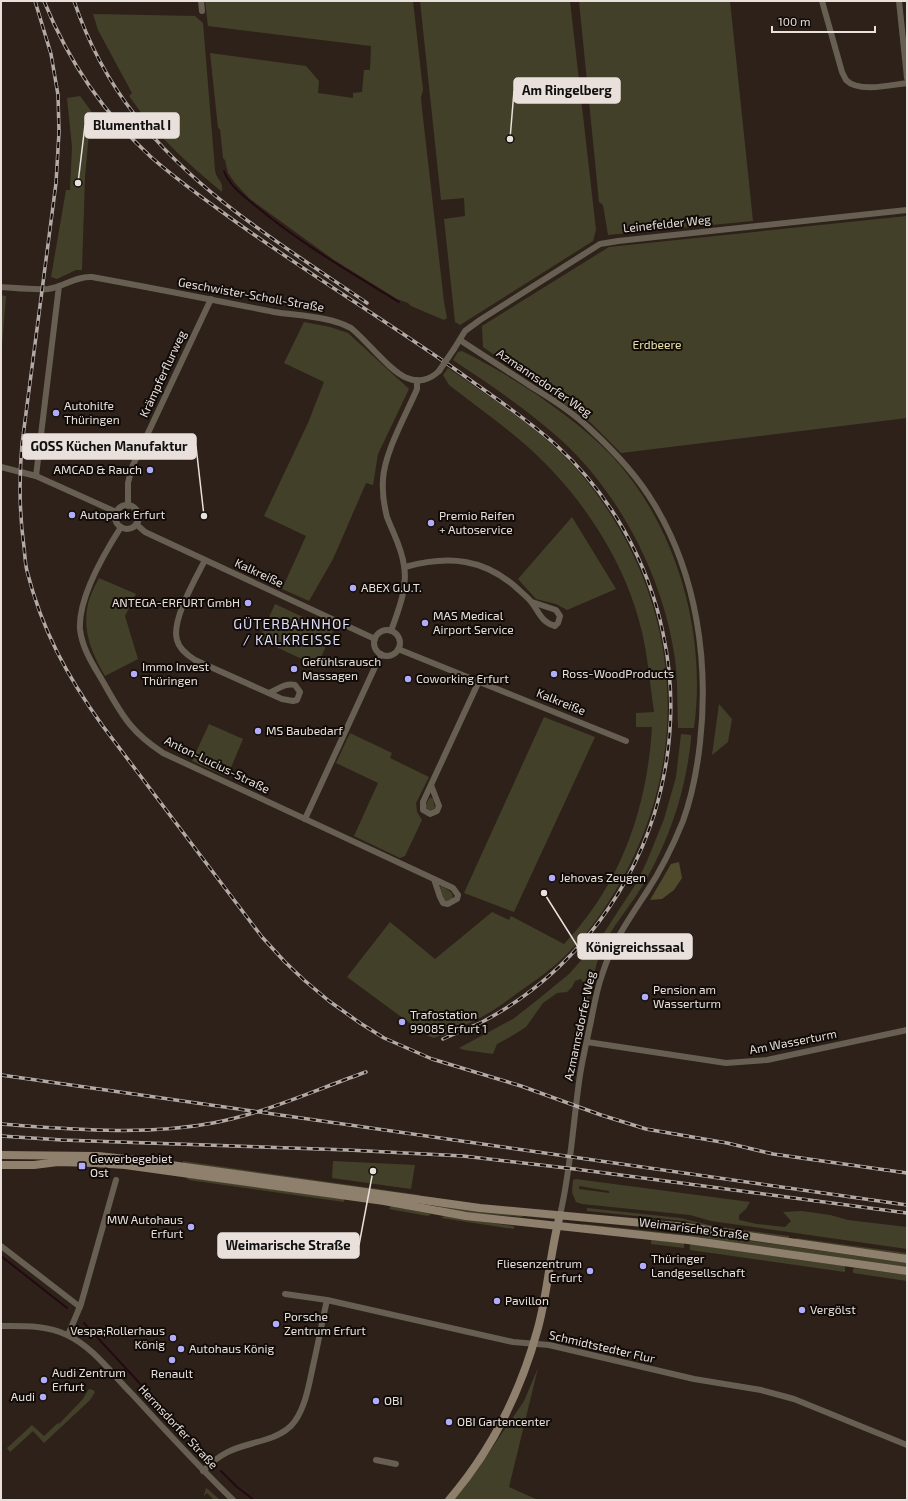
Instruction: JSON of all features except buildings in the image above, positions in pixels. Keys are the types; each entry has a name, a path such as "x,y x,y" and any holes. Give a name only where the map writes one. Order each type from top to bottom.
{"main road":[{"name":"Weimarische Straße","path":"1,1155 98,1156 135,1160 474,1207 686,1227 907,1259"},
{"name":"Weimarische Straße","path":"1,1165 58,1162 125,1166 384,1201 466,1216 688,1240 907,1271"},
{"path":"449,1500 462,1484 498,1429 517,1391 533,1343 545,1299 560,1215"}],"street":[{"path":"201,1 202,11"},
{"path":"822,1 842,72 847,81 855,86 865,88 907,83"},
{"path":"907,7 899,4 907,78"},
{"name":"Leinefelder Weg","path":"460,340 465,331 480,320 600,244 907,210"},
{"name":"Geschwister-Scholl-Straße","path":"1,287 48,289 83,276 344,324 360,335 389,365 405,378 417,380"},
{"path":"36,476 59,286"},
{"name":"Krämpferflurweg","path":"128,506 128,483 132,467 210,299"},
{"path":"390,631 403,596 404,567 400,550 387,516 383,498 383,479 387,459 417,389 417,380 430,378 439,371 460,340"},
{"name":"Azmannsdorfer Weg","path":"460,340 560,404 587,425 622,460 654,504 672,538 686,577 698,627 703,679 703,702 693,789 683,821 670,850 646,893 620,933 606,962 598,990 581,1071 566,1186 560,1215"},
{"path":"1,467 36,476 116,512"},
{"path":"128,506 135,509 138,520 131,528 121,528 116,522 116,512 121,507 128,506"},
{"name":"Kalkreiße","path":"136,524 145,532 375,639"},
{"name":"Anton-Lucius-Straße","path":"121,528 104,554 86,595 81,616 80,629 87,653 118,709 133,730 163,753 434,879"},
{"path":"205,560 178,617 176,639 179,646 195,660 269,694 293,701 297,700 300,692 295,685 288,684 283,685 269,694"},
{"path":"404,567 424,562 446,560 473,563 501,575 532,602 538,614 550,624 555,626 558,623 560,616 556,610 532,602"},
{"path":"383,631 390,631 397,636 399,640 398,649 392,654 384,656 374,646 375,639 383,631"},
{"name":"Kalkreiße","path":"398,649 626,741"},
{"path":"306,819 381,654"},
{"path":"431,785 479,681"},
{"name":"Am Wasserturm","path":"587,1042 726,1063 767,1060 907,1030"},
{"path":"68,1335 80,1307 116,1180"},
{"path":"1,1246 80,1307"},
{"name":"Schmidtstedter Flur","path":"285,1294 327,1300 513,1342 550,1345 694,1379 761,1390 787,1397 907,1445"},
{"path":"203,1471 219,1456 245,1444 273,1437 290,1428 300,1413 306,1396 327,1300"},
{"name":"Hermsdorfer Straße","path":"1,1326 46,1328 68,1335 79,1342 92,1353 203,1471 233,1500"},
{"path":"376,1460 396,1464"}],"green space":[{"path":"205,1 413,1 423,90 421,97 422,109 447,318 444,320 397,299 334,260 250,199 228,173 225,160 223,158 220,129 218,128 210,53 306,66 319,81 318,93 353,98 353,93 362,92 364,70 370,70 371,46 208,26"},
{"path":"420,1 570,1 596,230 593,241 460,325 455,322 444,219 465,216 464,198 441,200"},
{"path":"579,1 730,1 753,221 608,235 603,205 599,202"},
{"path":"93,14 195,16 203,23 215,170 222,185 222,192 172,147 139,110 129,96 132,93 98,30"},
{"path":"80,96 94,115 89,132 85,177 82,270 76,270 57,279 51,277 66,190 70,190 72,147 67,98"},
{"name":"Erdbeere","path":"907,216 907,418 621,453 590,422 483,347 482,326 609,247"},
{"path":"1,295 6,296 1,358"},
{"path":"304,322 330,327 348,333 409,389 378,454 373,485 366,483 333,559 309,601 282,589 306,536 264,516 308,423 324,382 284,363"},
{"path":"462,351 521,384 578,425 611,455 634,483 654,514 670,548 682,582 691,619 696,655 697,692 694,728 678,728 675,659 661,598 650,568 620,511 602,485 582,461 560,439 521,407 453,360 458,352"},
{"path":"448,368 523,421 558,450 589,484 619,527 641,573 657,621 666,670 667,720 662,770 649,820 628,868 608,903 593,925 560,960 542,976 492,1011 442,1036 441,1035 434,1038 426,1035 347,977 390,922 435,959 492,912 509,920 511,916 564,944 584,921 601,896 616,871 628,844 644,787 652,727 636,727 636,713 654,712 649,670 641,628 634,603 612,553 582,507 547,465 509,431 449,385 443,375"},
{"path":"572,517 616,589 567,610 556,604 536,599 518,579"},
{"path":"99,578 136,594 125,616 138,659 105,676 89,642 86,623 86,614 89,601"},
{"path":"275,604 333,631 317,666 259,639"},
{"path":"719,704 732,719 728,742 712,755"},
{"path":"544,717 595,737 514,912 464,893"},
{"path":"209,724 243,739 227,777 192,761"},
{"path":"350,733 392,753 390,758 429,777 416,803 417,812 422,820 405,856 400,858 354,836 378,783 336,763"},
{"path":"681,734 691,735 691,739 689,758 676,811 656,862 635,897 616,924 600,953 586,1010 583,1009 584,984 581,979 575,981 567,992 557,993 543,1003 526,1027 497,1044 493,1054 459,1048 513,1019 569,974 600,939 637,882 664,819 676,777"},
{"path":"430,797 433,799 435,808 430,811 426,808 426,804"},
{"path":"441,885 452,893 452,900 448,901 444,899 440,887"},
{"path":"183,1161 420,1195 418,1196 183,1163"},
{"path":"333,1161 415,1165 411,1189 332,1178"},
{"path":"186,1177 344,1199 344,1202 189,1180"},
{"path":"576,1179 750,1202 746,1209 739,1215 739,1220 757,1224 785,1227 791,1221 783,1212 802,1211 830,1215 848,1220 907,1227 907,1249 711,1221 690,1215 582,1204 576,1202 572,1192 573,1180","holes":["579,1186 609,1191 609,1193 579,1189"]},
{"path":"391,1206 431,1214 428,1216 389,1209"},
{"path":"438,1206 523,1215 523,1217 462,1212 438,1208"},
{"path":"587,1208 680,1218 713,1226 789,1236 789,1239 704,1226 686,1221 587,1211"},
{"path":"444,1216 514,1226 514,1229 441,1218"},
{"path":"584,1224 688,1235 709,1235 907,1263 907,1268 669,1234 584,1226"},
{"path":"796,1238 907,1253 907,1256 796,1240"},
{"path":"651,1240 684,1243 684,1248 651,1244"},
{"path":"690,1244 844,1266 845,1272 690,1250"},
{"path":"855,1268 907,1275 907,1281 853,1273 853,1269"},
{"path":"538,1368 509,1487 538,1500 454,1500 468,1483 524,1401"},
{"path":"89,1389 95,1392 90,1400 44,1443 33,1431 10,1452 7,1448 32,1425 44,1436 58,1423 59,1424 82,1400"},
{"path":"206,1488 220,1500 214,1500 207,1493 204,1496"}],"shaded area":[{"path":"679,862 682,878 674,890 662,899 650,900 671,864"}],"waterway":[{"path":"224,171 230,182 238,191 290,233 399,302"},
{"path":"1,1256 67,1308"},
{"path":"84,1323 204,1453"},
{"path":"221,1471 237,1487 254,1500"}],"railway":[{"path":"35,1 51,54 58,95 59,132 56,183 22,444 20,470 22,534 27,571 33,593 48,633 78,689 102,725 262,937 285,962 329,1001 384,1038 432,1059 521,1086 601,1115 646,1129 727,1143 773,1154 907,1173"},
{"path":"44,1 64,44 89,85 118,123 151,157 182,183 236,222 404,334 521,416 545,435 575,464 610,507 624,530 648,580 663,633 670,678 671,701 665,770 654,815 642,847 627,878 609,908 565,961 540,984 512,1004 482,1022 443,1039"},
{"path":"74,1 92,46 116,89 159,144 214,195 244,218 367,303"},
{"path":"1,1124 107,1130 187,1127 233,1119 271,1107 366,1072"},
{"path":"1,1075 907,1205"},
{"path":"1,1136 62,1140 348,1150 463,1156 575,1169 907,1213"}],"place":[{"name":"Am Ringelberg","path":"510,139"},
{"name":"Blumenthal I","path":"78,183"},
{"name":"Autohilfe Thüringen","path":"56,413"},
{"name":"AMCAD & Rauch","path":"150,470"},
{"name":"Autopark Erfurt","path":"72,515"},
{"name":"GOSS Küchen Manufaktur","path":"204,516"},
{"name":"Premio Reifen + Autoservice","path":"431,523"},
{"name":"ABEX G.U.T.","path":"353,588"},
{"name":"ANTEGA-ERFURT GmbH","path":"248,603"},
{"name":"MAS Medical Airport Service","path":"425,623"},
{"name":"Gefühlsrausch Massagen","path":"294,669"},
{"name":"Immo Invest Thüringen","path":"134,674"},
{"name":"Ross-WoodProducts","path":"554,674"},
{"name":"Coworking Erfurt","path":"408,679"},
{"name":"MS Baubedarf","path":"258,731"},
{"name":"Jehovas Zeugen","path":"552,878"},
{"name":"Königreichssaal","path":"544,893"},
{"name":"Pension am Wasserturm","path":"645,997"},
{"name":"Trafostation 99085 Erfurt 1","path":"402,1022"},
{"name":"Gewerbegebiet Ost","path":"82,1166"},
{"name":"Weimarische Straße","path":"373,1171"},
{"name":"MW Autohaus Erfurt","path":"191,1227"},
{"name":"Thüringer Landgesellschaft","path":"643,1266"},
{"name":"Fliesenzentrum Erfurt","path":"590,1271"},
{"name":"Pavillon","path":"497,1301"},
{"name":"Vergölst","path":"802,1310"},
{"name":"Porsche Zentrum Erfurt","path":"276,1324"},
{"name":"Vespa;Rollerhaus König","path":"173,1338"},
{"name":"Autohaus König","path":"181,1349"},
{"name":"Renault","path":"172,1360"},
{"name":"Audi Zentrum Erfurt","path":"44,1380"},
{"name":"Audi","path":"43,1397"},
{"name":"OBI","path":"376,1401"},
{"name":"OBI Gartencenter","path":"449,1422"}],"district":[{"name":"GÜTERBAHNHOF / KALKREISSE","path":"292,632"}]}
